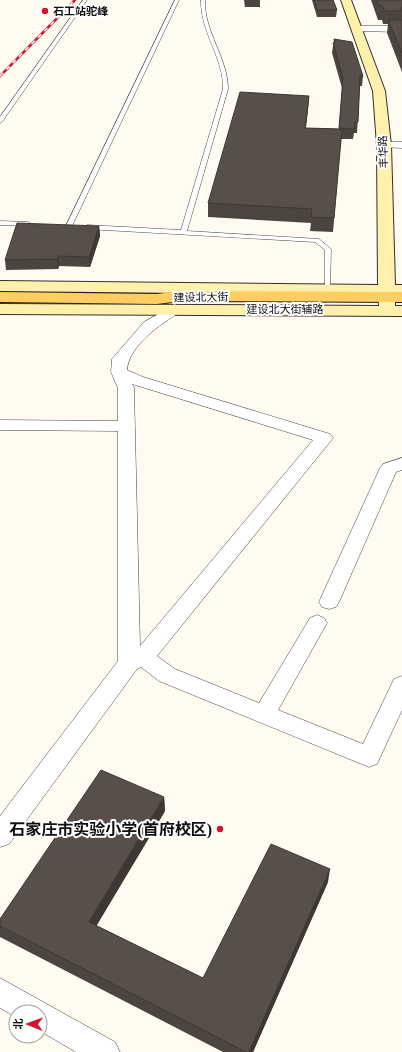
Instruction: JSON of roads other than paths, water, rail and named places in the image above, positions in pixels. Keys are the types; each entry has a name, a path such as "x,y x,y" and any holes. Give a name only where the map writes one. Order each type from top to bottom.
{"main road":[{"name":"建设北大街","path":"0,297 157,299 172,302 394,300"}],"street":[{"name":"丰华路","path":"346,0 379,91 394,300"},
{"path":"357,30 402,29"},
{"path":"384,145 402,145"},
{"name":"建设北大街辅路","path":"0,286 328,289 394,300"},
{"name":"建设北大街辅路","path":"0,309 153,311 394,300"},
{"path":"136,660 126,426 126,388 119,372 120,359 150,325 175,309"},
{"path":"0,836 136,660 324,438 137,380 119,372"},
{"path":"0,425 126,426"},
{"path":"329,602 389,468 402,464"},
{"path":"264,714 317,623"},
{"path":"136,660 167,675 369,757 402,685"},
{"path":"0,992 21,1004"},
{"path":"48,1019 106,1052"}],"lane":[{"path":"0,121 85,0"},
{"path":"69,226 176,0"},
{"path":"184,231 221,106 225,85 219,60 203,13 203,0"},
{"path":"0,223 38,225"},
{"path":"62,226 184,231 317,240 328,250 328,289"}],"railway":[{"path":"0,76 75,0"}],"place":[{"name":"石工站驼峰","path":"45,11"},
{"name":"石家庄市实验小学(首府校区)","path":"220,829"}]}
